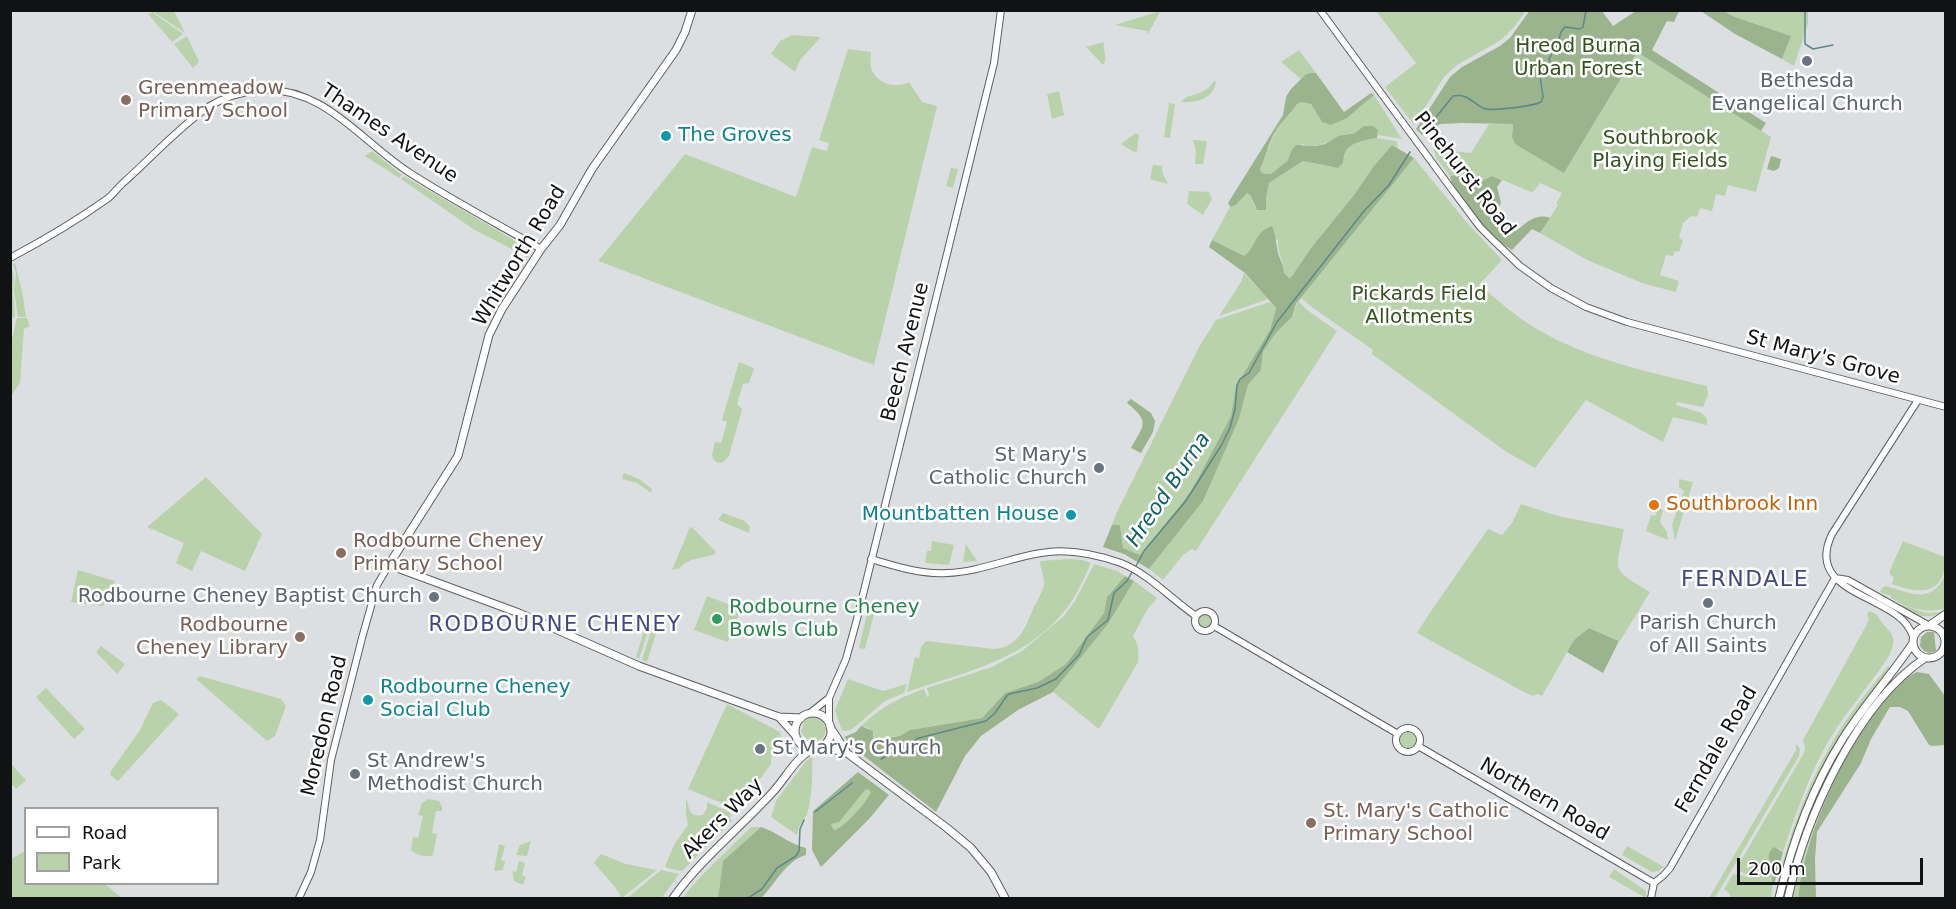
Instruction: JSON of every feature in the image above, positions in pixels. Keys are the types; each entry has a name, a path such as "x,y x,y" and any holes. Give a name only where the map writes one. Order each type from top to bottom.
{"main road":[{"name":"Whitworth Road","path":"390,562 458,456 489,335 502,309 541,249 560,225 592,170 676,50 692,10"},
{"path":"390,562 400,569 519,613 639,666 779,717 801,718"},
{"path":"1779,898 1802,823 1832,756 1861,711 1895,669 1919,628 1929,625 1946,614"},
{"path":"1913,639 1917,653 1925,658 1933,658 1940,654 1946,640 1939,629 1929,625"},
{"path":"1788,898 1808,829 1843,756 1883,697 1906,672 1925,658"},
{"path":"797,739 796,726 801,718 810,713 822,715 847,753"},
{"path":"779,717 805,747 813,749 823,746 847,753 964,842 991,872 1005,898"},
{"path":"823,746 830,737 830,725"},
{"name":"Akers Way","path":"795,762 797,739"},
{"name":"Akers Way","path":"673,898 699,865 771,794 795,762 813,749"}],"street":[{"name":"Beech Avenue","path":"830,725 829,698 850,646 991,72 1001,10"},
{"name":"Pinehurst Road","path":"1320,10 1480,227 1520,266 1551,288 1586,307 1611,317 1719,347"},
{"name":"Thames Avenue","path":"10,258 54,234 107,199 208,107 228,97 264,90 288,92 318,102 407,171 541,249"},
{"name":"St Mary's Grove","path":"1719,347 1946,407"},
{"path":"1913,639 1907,625 1898,616 1846,587 1835,578 1825,561 1830,538 1918,400"},
{"path":"871,559 912,570 944,574 972,570 1043,552 1067,551 1096,555 1136,571 1196,616"},
{"name":"Moredon Road","path":"299,898 311,872 320,840 331,760 362,638 377,585 390,562"},
{"path":"1835,578 1848,580 1929,625"},
{"name":"Ferndale Road","path":"1654,883 1670,868 1835,578"},
{"path":"1202,611 1210,611 1215,618 1214,626 1209,631 1200,630 1195,624 1196,616 1202,611"},
{"name":"Northern Road","path":"1214,626 1398,734"},
{"name":"Beech Avenue","path":"810,713 829,698"},
{"name":"Northern Road","path":"1406,728 1413,729 1419,737 1418,746 1411,752 1402,750 1396,742 1398,734 1406,728"},
{"name":"Northern Road","path":"1418,746 1654,883"},
{"path":"1651,898 1654,883"}],"green space":[{"name":"Hreod Burna Urban Forest","path":"1530,10 1602,11 1613,26 1636,11 1679,11 1674,22 1667,21 1652,50 1766,123 1761,131 1637,52 1564,173 1515,144 1512,137 1513,124 1440,124 1422,135 1416,129 1450,77 1462,67 1510,38"},
{"path":"174,11 185,33 155,13"},
{"path":"1376,11 1526,11 1501,40 1457,65 1444,77 1414,125 1385,87 1416,63"},
{"path":"1701,11 1723,11 1791,36 1782,59 1735,34"},
{"path":"1723,11 1808,11 1808,24 1794,66 1782,59 1791,36"},
{"path":"153,12 183,34 172,42 148,14"},
{"path":"1160,12 1148,34 1147,31 1115,25"},
{"path":"792,35 821,37 800,60 795,72 771,54 780,41"},
{"path":"187,36 199,62 193,68 174,44"},
{"path":"1104,42 1105,59 1103,65 1086,47"},
{"path":"848,49 871,52 871,68 877,78 893,85 909,82 922,102 937,106 874,365 598,261 685,154 796,197 812,147 827,151 829,143 819,140"},
{"path":"1299,50 1316,73 1306,75 1301,79 1281,62"},
{"name":"Southbrook Playing Fields","path":"1637,52 1771,137 1756,192 1728,185 1725,196 1716,194 1712,211 1700,208 1697,217 1691,216 1683,223 1679,238 1683,240 1679,252 1675,251 1673,256 1666,255 1660,275 1679,281 1676,292 1642,283 1587,260 1540,233 1558,205 1556,204 1562,193 1540,183 1531,192 1493,176 1474,185 1457,175 1450,176 1437,159 1433,149 1471,153 1489,124 1513,124 1512,136 1564,173"},
{"path":"1316,73 1344,112 1371,93 1374,95 1347,118 1331,125 1322,122 1311,104 1301,102 1297,104 1273,137 1260,169 1262,173 1271,174 1288,160 1296,145 1325,144 1338,136 1355,133 1364,126 1373,126 1378,130 1377,138 1350,147 1344,154 1343,163 1338,168 1303,161 1269,183 1266,210 1257,210 1247,193 1236,205 1230,207 1228,203 1283,115 1286,97 1305,75"},
{"path":"1214,81 1216,82 1214,88 1208,96 1198,101 1181,102 1205,90"},
{"path":"1059,91 1064,115 1052,119 1047,94"},
{"path":"1374,95 1402,139 1378,135 1378,130 1344,135 1315,146 1303,144 1291,151 1288,160 1271,174 1262,173 1260,169 1276,130 1296,104 1301,102 1311,104 1322,122 1347,118"},
{"path":"1169,103 1175,104 1170,138 1164,137"},
{"path":"1136,133 1139,135 1137,151 1134,152 1121,144"},
{"path":"1377,138 1396,141 1398,145 1397,147 1392,145 1373,167 1292,276 1288,278 1284,273 1278,240 1264,233 1244,256 1212,240 1230,207 1236,205 1247,193 1255,208 1266,198 1269,183 1303,161 1332,167 1343,163 1344,154 1354,144"},
{"path":"1193,140 1207,141 1203,164 1195,164 1196,151"},
{"path":"1392,145 1414,158 1296,304 1292,317 1275,334 1263,352 1261,370 1248,385 1239,419 1203,501 1149,569 1124,554 1103,547 1112,525 1120,525 1123,548 1140,555 1191,492 1231,416 1236,386 1270,330 1276,308 1245,273 1209,247 1212,240 1244,256 1258,236 1272,226 1284,273 1289,278"},
{"path":"372,151 402,175 399,178 365,156"},
{"path":"1771,156 1781,159 1779,168 1774,171 1767,169"},
{"name":"Pickards Field Allotments","path":"1414,158 1469,225 1502,260 1479,285 1529,324 1577,349 1620,364 1707,386 1708,395 1703,407 1677,402 1676,405 1702,413 1707,418 1707,425 1673,417 1663,442 1586,400 1535,468 1505,451 1372,354 1373,350 1301,298"},
{"path":"1153,165 1162,166 1168,184 1150,179"},
{"path":"951,168 958,169 953,188 946,186"},
{"path":"1457,175 1474,185 1492,176 1502,180 1497,187 1501,203 1498,210 1500,219 1516,231 1536,218 1550,218 1540,233 1532,229 1512,250 1496,240 1453,188 1450,176"},
{"path":"404,176 519,243 529,258 473,229 401,179"},
{"path":"1189,191 1209,192 1212,199 1203,215 1187,204"},
{"path":"15,263 26,317 18,317 14,290 16,273 13,264"},
{"path":"11,265 14,277 15,317 11,318"},
{"path":"1244,273 1268,299 1219,316 1241,282"},
{"path":"1298,301 1337,331 1196,551 1192,549 1183,555 1163,580 1149,569 1203,501 1239,419 1248,385 1261,370 1263,352 1275,334 1292,317"},
{"path":"1270,302 1276,308 1270,330 1236,386 1231,416 1191,493 1140,555 1123,548 1120,525 1112,525 1116,514 1199,347 1216,320"},
{"path":"17,318 27,318 30,326 24,329 20,383 11,396 11,343"},
{"path":"739,362 754,368 749,383 743,384 737,404 742,409 729,456 723,462 718,463 712,455 715,442 721,443 727,422 722,420"},
{"path":"1131,399 1151,413 1155,421 1153,432 1141,453 1131,448 1143,424 1140,415 1127,402"},
{"path":"624,473 639,479 652,489 651,493 637,483 622,479"},
{"path":"206,477 262,534 245,571 201,551 192,571 176,563 184,543 147,527"},
{"path":"1679,479 1693,482 1675,541 1672,525 1684,491 1679,487"},
{"path":"1521,504 1558,516 1624,529 1619,568 1628,578 1650,592 1620,641 1589,628 1574,640 1542,696 1537,694 1533,696 1522,691 1417,633 1488,529 1502,535 1512,523"},
{"path":"1658,508 1663,510 1660,522 1667,532 1668,540 1646,531 1651,515 1655,516"},
{"path":"723,513 745,521 750,527 749,533 718,520"},
{"path":"690,527 715,551 715,554 692,560 672,570"},
{"path":"932,541 954,545 949,565 925,563 927,551 931,551"},
{"path":"1903,541 1945,557 1941,579 1930,589 1913,590 1892,584 1894,578 1890,570"},
{"path":"966,544 977,561 963,562"},
{"path":"1069,559 1091,563 1071,603 1051,626 1014,652 994,662 907,692 915,657 919,658 921,647 926,641 994,649 1010,645 1024,629 1043,588 1044,579 1040,561"},
{"path":"1094,564 1125,576 1107,597 1104,613 1066,664 1038,682 1005,693 982,718 910,730 900,737 894,736 874,745 874,733 861,726 869,719 905,696 924,689 927,697 929,696 927,688 992,667 1022,651 1064,616 1075,601"},
{"path":"78,570 115,581 103,606 71,602"},
{"path":"1125,576 1134,581 1108,624 1053,692 1018,710 981,736 965,756 936,812 860,753 844,737 856,732 861,726 873,731 874,744 877,745 887,738 900,736 910,730 982,718 1005,693 1038,682 1066,664 1104,613 1107,597"},
{"path":"1945,576 1944,609 1916,609 1880,592 1886,586 1912,594 1926,594 1933,591"},
{"path":"1134,581 1157,598 1147,610 1133,636 1138,648 1138,662 1099,729 1053,692 1108,624"},
{"name":"Rodbourne Cheney Bowls Club","path":"707,596 741,609 728,642 694,630"},
{"path":"1900,604 1926,613 1942,612 1937,615 1920,616"},
{"path":"868,609 875,611 865,649 859,648"},
{"path":"1869,611 1877,615 1892,636 1893,644 1889,656 1841,722 1818,760 1783,852 1779,848 1770,865 1773,882 1771,898 1731,898 1724,889 1733,874 1751,877 1750,874 1736,869 1804,753 1803,740 1867,624"},
{"path":"1202,613 1208,613 1213,621 1211,627 1202,629 1197,624 1197,618"},
{"path":"649,614 653,616 639,659 636,657"},
{"path":"654,621 659,623 647,662 642,660"},
{"path":"1589,628 1619,641 1603,673 1567,652 1574,640"},
{"path":"1927,632 1934,632 1936,651 1930,653 1924,651 1920,646 1921,637"},
{"path":"101,646 125,664 117,674 96,652"},
{"path":"1888,666 1890,667 1851,721 1794,833 1776,898 1774,898 1796,821 1811,784 1835,737 1864,695"},
{"path":"1917,672 1929,674 1945,696 1945,745 1929,745 1908,711 1900,707 1890,707 1871,739 1861,763 1817,832 1816,898 1799,898 1802,873 1810,842 1838,773 1856,739 1876,709 1897,686"},
{"path":"200,676 281,699 286,706 275,736 267,741 196,679"},
{"path":"848,679 883,691 907,684 904,693 885,701 851,730 842,731 835,710"},
{"path":"46,688 85,729 74,739 36,697"},
{"path":"161,700 179,714 118,781 110,775 111,771 140,730 153,703"},
{"name":"St Mary's Church","path":"727,704 780,732 781,737 771,764 738,810 688,789"},
{"path":"813,717 822,720 826,729 824,737 815,743 806,740 801,732 804,721"},
{"path":"1408,732 1414,734 1416,740 1414,746 1408,748 1402,746 1400,740 1402,734"},
{"path":"1796,743 1800,749 1799,756 1715,898 1709,898 1796,750"},
{"path":"812,757 810,802 797,835 771,817 776,801 806,761"},
{"path":"11,764 26,780 16,789 11,783"},
{"path":"858,772 889,795 869,819 821,867 812,850 813,811","holes":["868,789 871,792 854,814 834,830 831,824 839,822 865,790"]},
{"path":"868,789 872,792 860,808 849,820 834,830 831,824"},
{"path":"1828,794 1804,858 1799,898 1792,898 1809,837"},
{"path":"686,798 690,811 694,815 703,815 707,802 729,812 732,821 682,871 665,866 675,843 688,825"},
{"path":"428,799 439,801 442,811 436,811 432,833 437,834 433,855 427,856 418,855 411,850 413,837 418,838 423,816 418,815 422,803"},
{"path":"751,827 761,827 723,861 718,898 682,898 700,877"},
{"path":"761,827 806,848 806,855 792,862 761,898 718,898 723,861"},
{"path":"531,841 527,856 516,855 520,845"},
{"path":"499,844 505,846 501,860 505,861 503,870 494,871"},
{"path":"1627,846 1664,867 1652,872 1622,855"},
{"path":"1774,847 1783,852 1774,885 1769,853"},
{"path":"24,852 24,885 106,885 122,898 11,898 11,859"},
{"path":"601,854 626,864 657,870 622,898 594,863"},
{"path":"519,861 525,863 522,875 526,877 523,885 514,881 512,871 516,872"},
{"path":"1614,869 1646,891 1646,898 1609,877"},
{"path":"661,870 679,874 662,898 627,898"}],"waterway":[{"name":"Hreod Burna","path":"1425,131 1453,96 1466,97 1487,109 1512,108 1541,102 1543,97 1540,76 1552,66 1549,59 1561,32 1565,27 1580,29 1583,27 1586,10"},
{"path":"1805,10 1805,44 1813,49 1833,45"},
{"name":"Hreod Burna","path":"1135,568 1144,551 1185,502 1221,446 1230,428 1235,409 1237,385 1240,379 1249,373 1277,322 1364,211 1389,185 1410,152"},
{"name":"Hreod Burna","path":"881,759 919,738 986,721 1009,694 1037,688 1056,679 1079,655 1087,637 1108,620 1114,593 1127,581 1132,572"},
{"name":"Hreod Burna","path":"815,812 852,783"},
{"name":"Hreod Burna","path":"748,898 762,889 777,868 796,856 799,851 800,829 804,820"}],"place":[{"name":"Bethesda Evangelical Church","path":"1807,61"},
{"name":"Greenmeadow Primary School","path":"126,100"},
{"name":"The Groves","path":"666,136"},
{"name":"St Mary's Catholic Church","path":"1099,468"},
{"name":"Southbrook Inn","path":"1654,505"},
{"name":"Mountbatten House","path":"1071,515"},
{"name":"Rodbourne Cheney Primary School","path":"341,553"},
{"name":"Rodbourne Cheney Baptist Church","path":"434,597"},
{"name":"Parish Church of All Saints","path":"1708,603"},
{"name":"Rodbourne Cheney Bowls Club","path":"717,619"},
{"name":"Rodbourne Cheney Library","path":"300,637"},
{"name":"Rodbourne Cheney Social Club","path":"368,700"},
{"name":"St Mary's Church","path":"760,749"},
{"name":"St Andrew's Methodist Church","path":"355,774"},
{"name":"St. Mary's Catholic Primary School","path":"1311,823"}],"district":[{"name":"FERNDALE","path":"1745,580"},
{"name":"RODBOURNE CHENEY","path":"555,626"}]}
